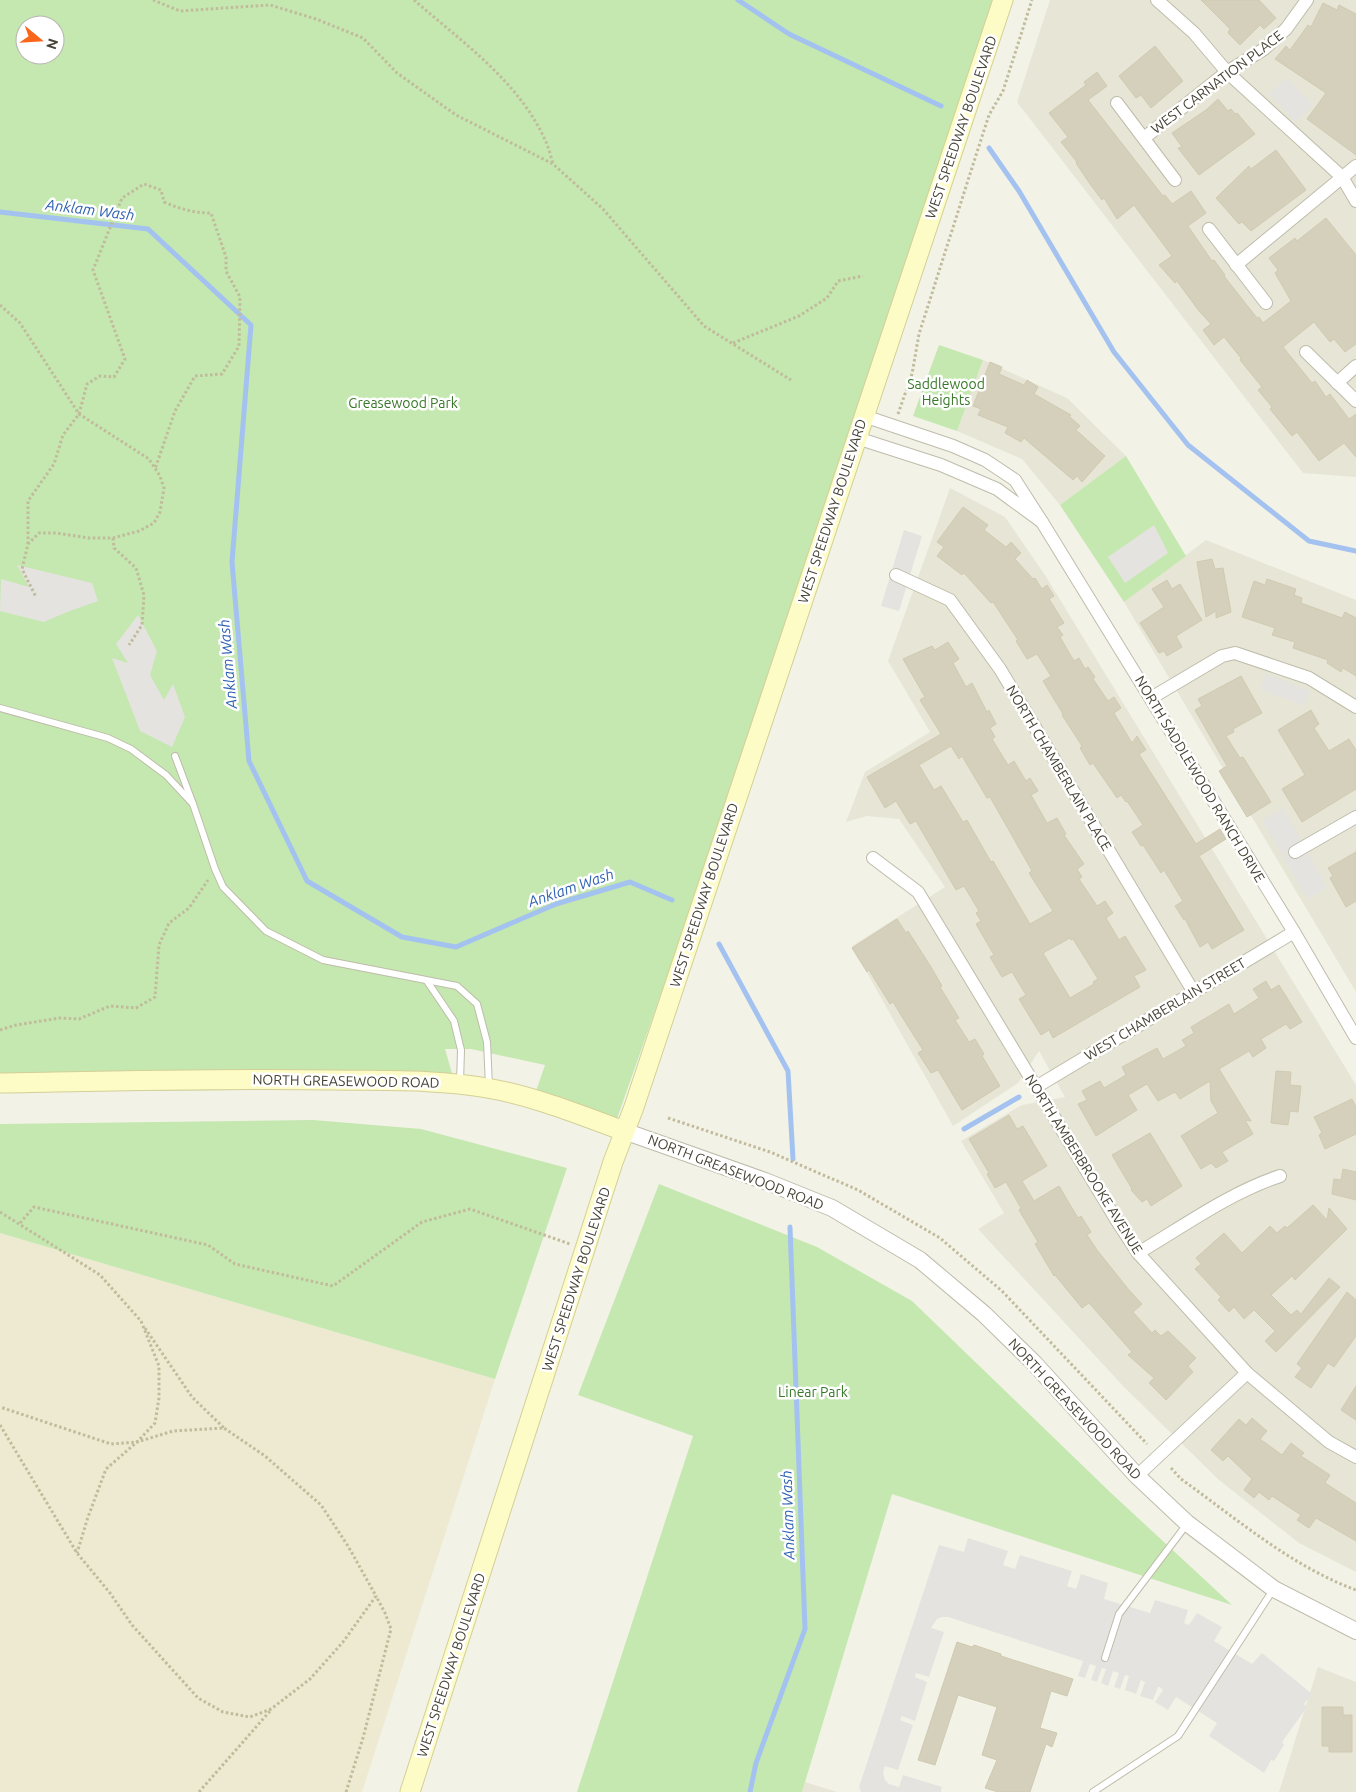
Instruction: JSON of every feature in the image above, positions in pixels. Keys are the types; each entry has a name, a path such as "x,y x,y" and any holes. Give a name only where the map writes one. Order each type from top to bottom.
{"main road":[{"name":"WEST SPEEDWAY BOULEVARD","path":"410,1792 624,1131 637,1097 1003,0"},
{"name":"NORTH GREASEWOOD ROAD","path":"0,1083 279,1079 419,1081 460,1084 488,1088 528,1098 624,1131"}],"street":[{"path":"1157,0 1194,33 1227,72 1342,177 1356,201"},
{"name":"WEST CARNATION PLACE","path":"1144,138 1227,72 1264,49 1286,29 1307,0"},
{"path":"1117,103 1175,180"},
{"path":"1236,265 1356,166"},
{"path":"1209,229 1266,303"},
{"path":"1306,352 1356,401"},
{"path":"1337,383 1356,366"},
{"name":"NORTH SADDLEWOOD RANCH DRIVE","path":"864,416 953,446 985,460 1015,480 1355,1033"},
{"name":"NORTH SADDLEWOOD RANCH DRIVE","path":"857,438 941,465 997,489 1042,522"},
{"name":"NORTH CHAMBERLAIN PLACE","path":"896,575 950,600 1000,669 1193,991"},
{"path":"1150,698 1235,650 1309,678 1356,707"},
{"path":"1295,852 1356,817"},
{"name":"NORTH AMBERBROOKE AVENUE","path":"873,858 918,892 1138,1253 1247,1374 1329,1442 1356,1457"},
{"name":"WEST CHAMBERLAIN STREET","path":"1036,1087 1294,932"},
{"name":"NORTH GREASEWOOD ROAD","path":"624,1131 765,1181 832,1208 920,1260 984,1314 1137,1476 1187,1523 1274,1589 1356,1631"},
{"path":"1138,1253 1235,1195 1280,1176"},
{"path":"1137,1476 1247,1374"}],"lane":[{"path":"0,708 100,736 131,749 166,775 193,804"},
{"path":"175,756 223,887 266,931 323,960 457,986 477,1004 487,1042 488,1088"},
{"path":"427,981 454,1022 461,1050 460,1084"},
{"path":"1105,1658 1119,1614 1187,1523"},
{"path":"1094,1792 1178,1736 1274,1589"}],"path":[{"path":"153,0 180,11 270,6 316,19 363,38 397,73 456,115 553,164 603,209 704,326 791,380"},
{"path":"414,0 499,75 525,106 546,142 553,164"},
{"path":"894,426 912,374 919,334 989,115 1003,91 1032,0"},
{"path":"36,597 22,569 28,544 28,501 54,464 63,435 79,414 87,384 100,376 114,377 125,359 93,270 122,198 144,184 161,190 164,202 177,208 195,213 211,214 226,257 226,272 240,297 239,346 222,374 195,376 175,411 155,468"},
{"path":"732,343 799,316 827,298 838,281 863,276"},
{"path":"0,305 20,323 79,414 149,459 164,488 160,512 154,523 139,531 113,538 89,538 56,533 39,533 28,544"},
{"path":"113,538 114,548 136,568 144,596 142,625 129,645"},
{"path":"0,1030 16,1025 60,1018 79,1019 110,1006 136,1008 155,997 159,945 169,923 189,908 215,869"},
{"path":"20,1223 34,1207 208,1246 235,1264 332,1286 422,1222 470,1209 585,1250"},
{"path":"0,1212 100,1275 141,1321 192,1397 224,1428 265,1456 321,1504 348,1546 385,1613 391,1629 363,1738 346,1792"},
{"path":"77,1553 106,1469 137,1442 155,1423 159,1398 159,1366 141,1321"},
{"path":"0,1407 111,1444 137,1442 173,1432 224,1428"},
{"path":"0,1425 77,1553 110,1593 132,1625 198,1698 223,1712 250,1717 271,1709"},
{"path":"1171,1468 1181,1479 1295,1561 1334,1582 1356,1590"},
{"path":"200,1792 271,1709 310,1679 343,1642 376,1596"}],"shaded area":[{"path":"1050,0 1356,0 1356,477 1303,473 1017,102"},
{"path":"1287,78 1313,105 1295,122 1269,94"},
{"name":"Saddlewood Heights","path":"983,360 1067,398 1126,456 1060,505 1022,459 957,431"},
{"path":"950,488 1005,517 1045,575 1356,1085 1356,1572 1299,1543 1219,1480 1124,1387 978,1229 1004,1213 961,1141 1022,1105 1065,1097 1039,1051 1018,1083 953,1126 852,946 945,887 899,819 867,816 846,822 865,772 930,732 888,661"},
{"path":"1154,525 1168,553 1125,583 1108,557"},
{"path":"904,530 922,536 899,611 881,606"},
{"path":"1206,540 1356,600 1356,992 1124,602"},
{"path":"17,565 92,583 98,601 44,622 0,611 1,579 29,587"},
{"path":"138,615 157,651 150,675 164,700 173,684 185,717 172,747 140,731 112,658 128,663 116,644"},
{"path":"1266,674 1310,691 1304,706 1260,689"},
{"path":"1283,808 1327,887 1308,899 1262,821"},
{"path":"0,1233 495,1379 362,1792 0,1792"},
{"path":"968,1538 1008,1551 1003,1565 1015,1569 1020,1555 1072,1571 1067,1586 1076,1589 1081,1574 1108,1583 1104,1599 1150,1613 1155,1600 1188,1610 1184,1623 1189,1625 1197,1613 1222,1627 1214,1641 1252,1664 1262,1653 1312,1694 1304,1704 1307,1707 1282,1742 1284,1745 1274,1761 1271,1760 1264,1773 1209,1736 1217,1723 1176,1697 1168,1710 1155,1702 1163,1690 1160,1687 1158,1687 1153,1700 1140,1696 1145,1682 1141,1680 1136,1694 1125,1690 1129,1676 1125,1675 1120,1689 1114,1687 1119,1673 1113,1671 1108,1686 1101,1683 1106,1669 1102,1668 1097,1682 1091,1680 1096,1666 1090,1664 1085,1678 1078,1676 1083,1661 948,1617 942,1617 937,1619 931,1628 944,1632 929,1677 916,1673 915,1677 927,1682 915,1721 902,1716 900,1720 913,1725 898,1770 885,1766 883,1773 885,1780 889,1784 899,1787 903,1775 942,1787 941,1792 861,1792 859,1787 939,1545 964,1552"},
{"path":"1318,1667 1356,1682 1356,1792 1279,1792"},
{"path":"805,1782 837,1792 802,1792"}],"green space":[{"name":"Greasewood Park","path":"0,0 1003,0 857,438 614,1127 532,1103 545,1065 471,1049 445,1049 455,1084 171,1091 0,1088"},
{"name":"Saddlewood Heights","path":"939,345 983,360 957,431 913,416"},
{"path":"1126,456 1186,556 1124,602 1060,505"},
{"path":"313,1120 421,1129 567,1168 495,1379 0,1233 0,1124"},
{"name":"Linear Park","path":"659,1184 817,1247 912,1301 1111,1493 1232,1605 892,1494 802,1792 577,1792 693,1436 578,1395"}],"building":[{"path":"1201,0 1259,0 1276,18 1264,29 1260,25 1240,45 1228,33 1230,29"},
{"path":"1323,3 1337,10 1339,5 1356,14 1356,155 1307,119 1326,93 1275,59 1286,46 1290,50 1308,25 1311,27"},
{"path":"1155,46 1183,81 1151,108 1141,95 1136,98 1119,76"},
{"path":"1097,72 1107,86 1088,100 1163,196 1165,195 1172,204 1191,191 1206,213 1188,226 1212,261 1214,260 1224,276 1263,323 1291,301 1275,273 1278,270 1269,258 1295,238 1297,241 1326,218 1356,255 1356,344 1345,352 1334,339 1330,342 1314,322 1283,347 1312,383 1315,381 1326,397 1330,394 1349,419 1356,414 1356,457 1344,443 1319,461 1297,432 1292,436 1270,409 1272,407 1258,390 1262,387 1224,337 1214,345 1203,330 1211,324 1177,281 1175,283 1159,265 1172,256 1134,205 1117,219 1104,198 1102,200 1077,162 1061,142 1068,137 1049,113 1086,85 1084,82"},
{"path":"1218,99 1228,111 1231,109 1235,114 1237,113 1255,134 1199,175 1178,148 1182,147 1172,133 1206,110"},
{"path":"1276,150 1306,190 1251,231 1242,222 1239,224 1216,198 1249,166 1251,169"},
{"path":"990,362 1002,367 999,374 1024,385 1027,380 1038,387 1034,394 1071,415 1069,416 1080,426 1076,430 1105,456 1082,482 1077,476 1073,480 1024,438 1021,442 1005,433 1008,427 978,415 981,409 973,406"},
{"path":"963,507 988,525 984,530 1006,547 1011,542 1021,553 1015,559 1033,579 1035,578 1042,589 1047,585 1054,596 1049,599 1064,623 1057,627 1063,635 1060,637 1074,661 1079,658 1085,669 1088,667 1095,677 1093,679 1108,701 1114,697 1121,708 1114,713 1132,743 1137,736 1146,750 1139,754 1196,844 1220,829 1226,839 1199,856 1244,930 1212,949 1208,942 1200,947 1185,919 1175,906 1183,901 1164,870 1161,873 1132,832 1143,825 1127,801 1121,795 1117,798 1093,763 1090,765 1080,748 1082,746 1043,681 1051,676 1037,654 1027,659 1016,641 1018,640 993,602 991,603 964,573 962,575 937,556 944,547 937,542"},
{"path":"1212,559 1215,569 1223,568 1231,612 1216,618 1216,611 1206,617 1197,562"},
{"path":"1267,579 1296,589 1294,595 1302,598 1301,603 1342,618 1345,612 1356,618 1356,676 1343,668 1341,672 1327,663 1328,660 1293,648 1295,642 1272,635 1275,628 1242,617 1254,581 1265,585"},
{"path":"1167,580 1172,589 1180,584 1202,620 1176,636 1182,647 1167,656 1164,651 1159,653 1140,623 1164,607 1152,589"},
{"path":"948,642 959,659 953,663 966,687 972,683 987,712 989,710 996,724 990,728 995,737 992,739 1008,765 1014,761 1026,781 1030,778 1038,791 1031,795 1047,823 1057,818 1066,834 1064,835 1084,864 1077,869 1082,877 1079,879 1097,906 1105,901 1113,913 1106,918 1119,940 1125,936 1146,970 1134,976 1140,987 1053,1038 1049,1030 1041,1035 1019,999 1026,995 1012,972 1002,977 990,957 994,955 976,924 981,921 976,913 979,911 964,886 956,890 916,821 910,824 896,801 885,808 867,777 941,734 920,700 925,697 903,659 932,646 935,650","holes":["951,746 959,759 962,756 987,798 990,797 1032,871 1029,873 1053,911 1030,924 967,820 963,822 941,786 934,790 919,765","1070,938 1071,940 1073,939 1098,979 1093,982 1094,984 1070,998 1043,953"]},
{"path":"1241,676 1262,713 1233,729 1234,732 1226,736 1240,758 1243,757 1271,802 1247,817 1219,771 1227,766 1195,710 1202,706 1198,699"},
{"path":"1311,710 1319,724 1314,728 1329,751 1349,739 1356,750 1356,789 1302,822 1282,789 1305,775 1278,730"},
{"path":"1356,852 1356,901 1346,907 1330,878 1333,876 1328,868"},
{"path":"897,919 906,933 908,931 931,967 942,986 940,987 959,1018 955,1020 969,1042 975,1039 984,1054 982,1056 1000,1086 962,1110 938,1070 931,1073 918,1053 923,1050 893,1002 890,1004 869,970 867,972 852,948"},
{"path":"1266,981 1271,990 1279,985 1302,1022 1290,1029 1286,1024 1261,1039 1266,1048 1253,1057 1249,1051 1219,1069 1251,1121 1245,1120 1253,1134 1222,1152 1228,1161 1216,1168 1211,1163 1201,1169 1181,1136 1218,1113 1211,1101 1210,1081 1180,1099 1175,1092 1158,1101 1147,1084 1128,1095 1137,1110 1096,1136 1078,1104 1087,1100 1082,1091 1100,1081 1104,1088 1126,1075 1122,1067 1157,1048 1163,1059 1186,1046 1182,1040 1194,1033 1191,1027 1229,1004 1234,1014 1259,998 1253,989"},
{"path":"1276,1071 1291,1072 1290,1085 1301,1086 1298,1112 1290,1111 1288,1125 1271,1123"},
{"path":"1352,1099 1356,1107 1356,1134 1325,1149 1319,1135 1322,1133 1314,1117"},
{"path":"1009,1115 1017,1129 1023,1126 1047,1166 1022,1181 1034,1201 1059,1186 1078,1218 1081,1216 1091,1232 1087,1235 1097,1250 1142,1304 1133,1312 1152,1333 1155,1330 1161,1336 1168,1331 1196,1358 1188,1366 1193,1372 1166,1400 1149,1383 1154,1378 1128,1355 1132,1352 1089,1303 1082,1308 1054,1276 1035,1244 1038,1242 1019,1210 1021,1208 1006,1182 995,1188 987,1174 989,1173 969,1139"},
{"path":"1150,1133 1182,1186 1151,1206 1147,1199 1142,1202 1131,1190 1112,1155"},
{"path":"1343,1169 1356,1172 1356,1200 1332,1194 1334,1179 1341,1180"},
{"path":"1313,1205 1327,1220 1329,1208 1347,1229 1295,1280 1292,1276 1271,1295 1291,1315 1297,1310 1301,1314 1329,1278 1340,1287 1276,1352 1265,1341 1275,1331 1254,1310 1244,1319 1234,1307 1229,1312 1218,1300 1221,1297 1195,1269 1201,1264 1196,1258 1224,1233 1242,1253 1270,1226 1277,1233 1285,1226 1287,1228"},
{"path":"1347,1292 1356,1300 1356,1336 1334,1367 1328,1363 1311,1388 1295,1377 1302,1368 1297,1364"},
{"path":"1356,1386 1356,1420 1341,1410"},
{"path":"1252,1418 1267,1431 1260,1439 1282,1455 1291,1443 1304,1453 1301,1456 1330,1475 1325,1483 1356,1503 1356,1541 1316,1518 1309,1528 1297,1520 1301,1515 1272,1496 1269,1500 1259,1492 1254,1498 1244,1490 1252,1479 1228,1456 1223,1461 1211,1450 1239,1419 1246,1425"},
{"path":"957,1642 972,1647 974,1645 1001,1654 1001,1656 1073,1679 1067,1696 1051,1691 1040,1728 1057,1733 1052,1747 1046,1744 1030,1792 998,1792 985,1788 997,1760 982,1755 997,1707 958,1695 935,1765 918,1760"},
{"path":"1322,1707 1343,1707 1343,1715 1352,1715 1352,1752 1329,1752 1329,1746 1322,1746"}],"waterway":[{"path":"738,0 789,34 941,106"},
{"path":"989,148 1019,191 1114,352 1188,445 1309,541 1356,551"},
{"name":"Anklam Wash","path":"0,212 148,229 251,325 232,562 249,761 307,881 402,937 456,947 556,904 630,882 672,900"},
{"name":"Anklam Wash","path":"719,944 788,1071 793,1159"},
{"path":"964,1129 1019,1097"},
{"name":"Anklam Wash","path":"750,1792 756,1763 805,1629 790,1227"}]}
